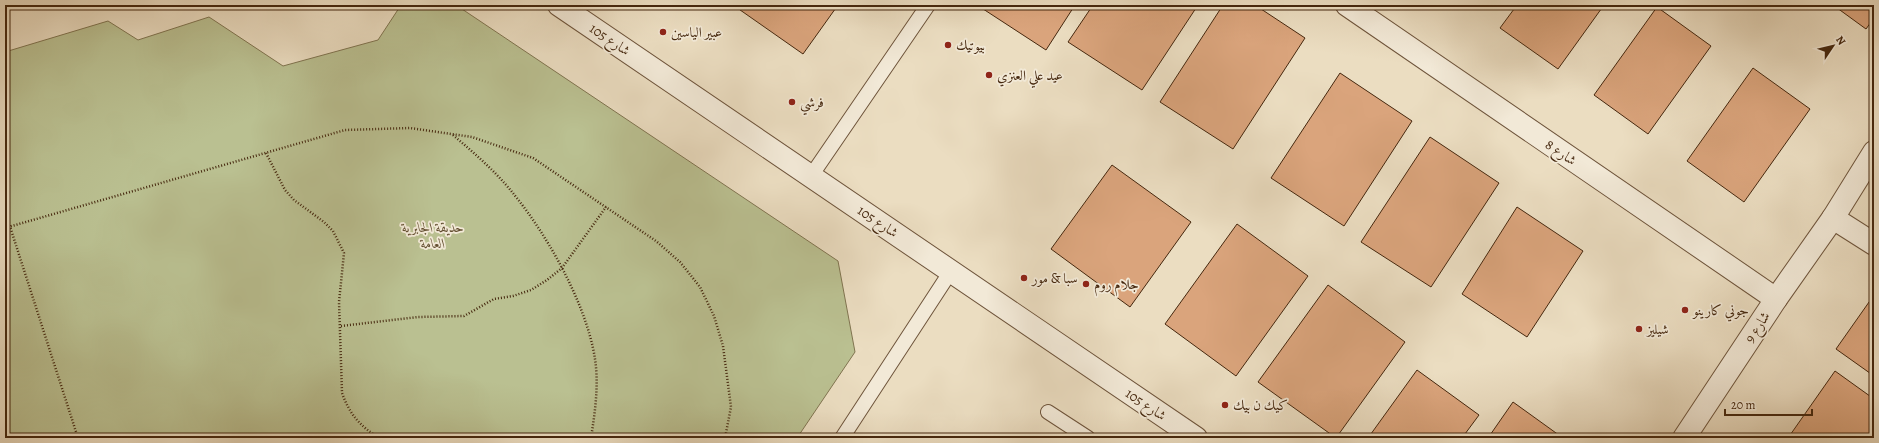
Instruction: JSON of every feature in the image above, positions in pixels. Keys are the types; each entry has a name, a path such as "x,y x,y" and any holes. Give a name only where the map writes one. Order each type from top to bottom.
{"street":[{"name":"شارع 105","path":"559,5 1196,438"},
{"name":"شارع 8","path":"1346,5 1776,299"},
{"name":"شارع 9","path":"1684,438 1776,299 1833,218 1874,152"},
{"path":"1833,218 1874,244"}],"lane":[{"path":"811,176 928,5"},
{"path":"848,434 951,271"},
{"path":"1048,412 1088,438"}],"path":[{"path":"5,228 346,130 410,128 472,137 533,158 656,241 680,262 700,287 714,316 723,346 731,407 725,438"},
{"path":"453,135 494,173 526,210 562,268 583,312 595,360 596,409 591,438"},
{"path":"266,153 285,190 294,200 324,222 339,241 344,253 339,302 342,365 340,379 342,393 347,407 354,419 364,429 379,438"},
{"path":"341,326 418,317 464,316 494,299 513,296 531,290 562,268 606,207"},
{"path":"5,211 78,438"}],"green space":[{"name":"حديقة الجابرية العامة","path":"401,5 456,5 838,261 855,352 797,438 5,438 5,52 108,21 138,40 209,17 283,66 378,40"}],"building":[{"path":"733,5 838,5 803,54"},
{"path":"977,5 1075,5 1046,50"},
{"path":"1093,5 1198,5 1142,90 1068,42"},
{"path":"1223,5 1255,5 1305,38 1233,149 1160,102"},
{"path":"1517,5 1604,5 1558,69 1500,28"},
{"path":"1833,5 1874,5 1874,18 1866,29"},
{"path":"1657,7 1711,46 1648,134 1594,95"},
{"path":"1753,68 1810,109 1744,202 1687,161"},
{"path":"1340,73 1412,121 1344,226 1271,178"},
{"path":"1430,137 1499,183 1431,287 1361,242"},
{"path":"1112,165 1191,222 1130,307 1051,249"},
{"path":"1517,207 1583,251 1527,337 1462,294"},
{"path":"1237,224 1308,276 1236,376 1165,324"},
{"path":"1328,285 1405,342 1336,438 1258,382"},
{"path":"1874,295 1874,376 1836,349"},
{"path":"1417,370 1479,415 1462,438 1368,438"},
{"path":"1835,371 1874,399 1874,438 1788,438"},
{"path":"1513,402 1563,438 1488,438"}],"place":[{"name":"عبير الياسين","path":"663,32"},
{"name":"بيوتيك","path":"948,45"},
{"name":"عيد علي العنزي","path":"989,75"},
{"name":"فرشي","path":"792,102"},
{"name":"سبا & مور","path":"1024,278"},
{"name":"جلام روم","path":"1086,284"},
{"name":"جوني كارينو","path":"1685,310"},
{"name":"شيليز","path":"1639,329"},
{"name":"كيك ن بيك","path":"1225,405"}]}
